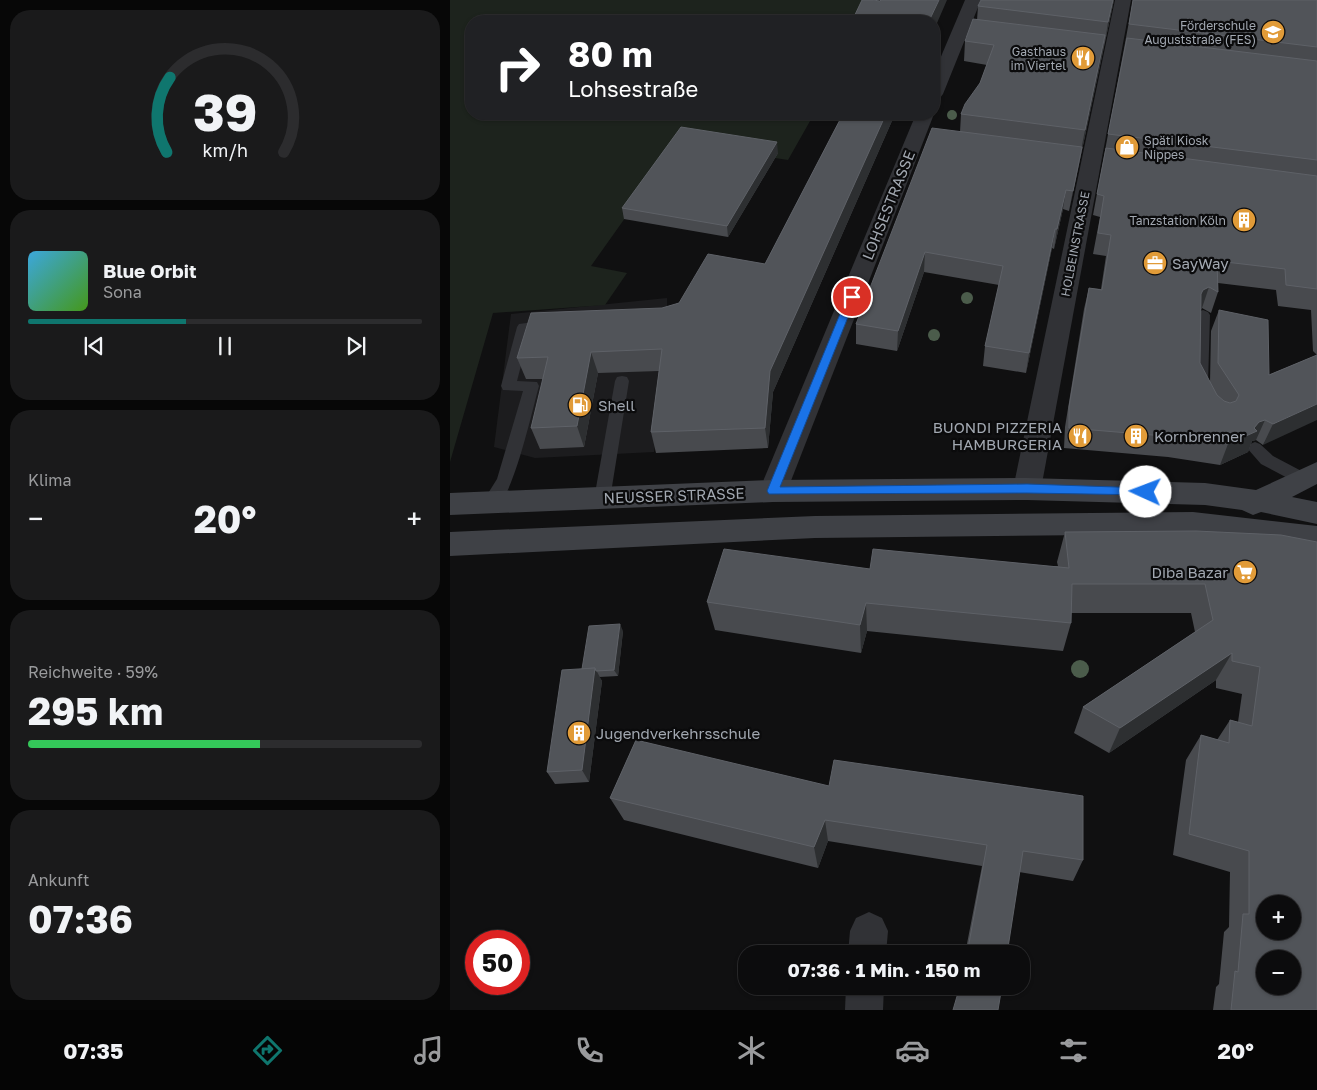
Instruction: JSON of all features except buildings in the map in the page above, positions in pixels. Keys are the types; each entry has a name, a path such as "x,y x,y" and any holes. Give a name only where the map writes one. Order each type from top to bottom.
{"main road":[{"path":"1193,523 1230,513 1310,476"},
{"name":"NEUSSER STRASSE","path":"450,504 773,491 1027,489 1205,494 1259,501 1317,513"},
{"path":"737,530 773,491"},
{"path":"450,544 839,526 1193,523 1242,527 1317,537"}],"street":[{"path":"940,80 973,0"},
{"name":"HOLBEINSTRASSE","path":"1027,489 1123,0"},
{"path":"961,31 1018,38"},
{"name":"LOHSESTRASSE","path":"773,491 926,138 926,120"},
{"path":"864,1010 865,995"}],"lane":[{"path":"1203,315 1201,384 1209,398"},
{"path":"490,503 505,480 532,386 508,386 524,327 561,324"},
{"path":"602,498 622,381"},
{"path":"1255,448 1267,460 1310,476"}],"shaded area":[{"path":"450,0 870,0 864,15 465,15 465,120 811,120 788,160 737,152 684,135 591,266 627,273 605,305 493,313 450,462"},
{"name":"Shell","path":"667,298 667,363 654,452 535,458 494,447 511,314"}],"place":[{"name":"Förderschule Auguststraße (FES)","path":"1273,32"},
{"name":"Gasthaus im Viertel","path":"1083,58"},
{"name":"Späti Kiosk Nippes","path":"1127,147"},
{"name":"Tanzstation Köln","path":"1244,220"},
{"name":"SayWay","path":"1155,263"},
{"name":"Shell","path":"580,405"},
{"name":"BUONDI PIZZERIA HAMBURGERIA","path":"1080,436"},
{"name":"Kornbrenner","path":"1136,436"},
{"name":"Diba Bazar","path":"1245,572"},
{"name":"Jugendverkehrsschule","path":"579,733"}],"route":[{"path":"852,297 773,491 1027,489 1146,492"}]}
